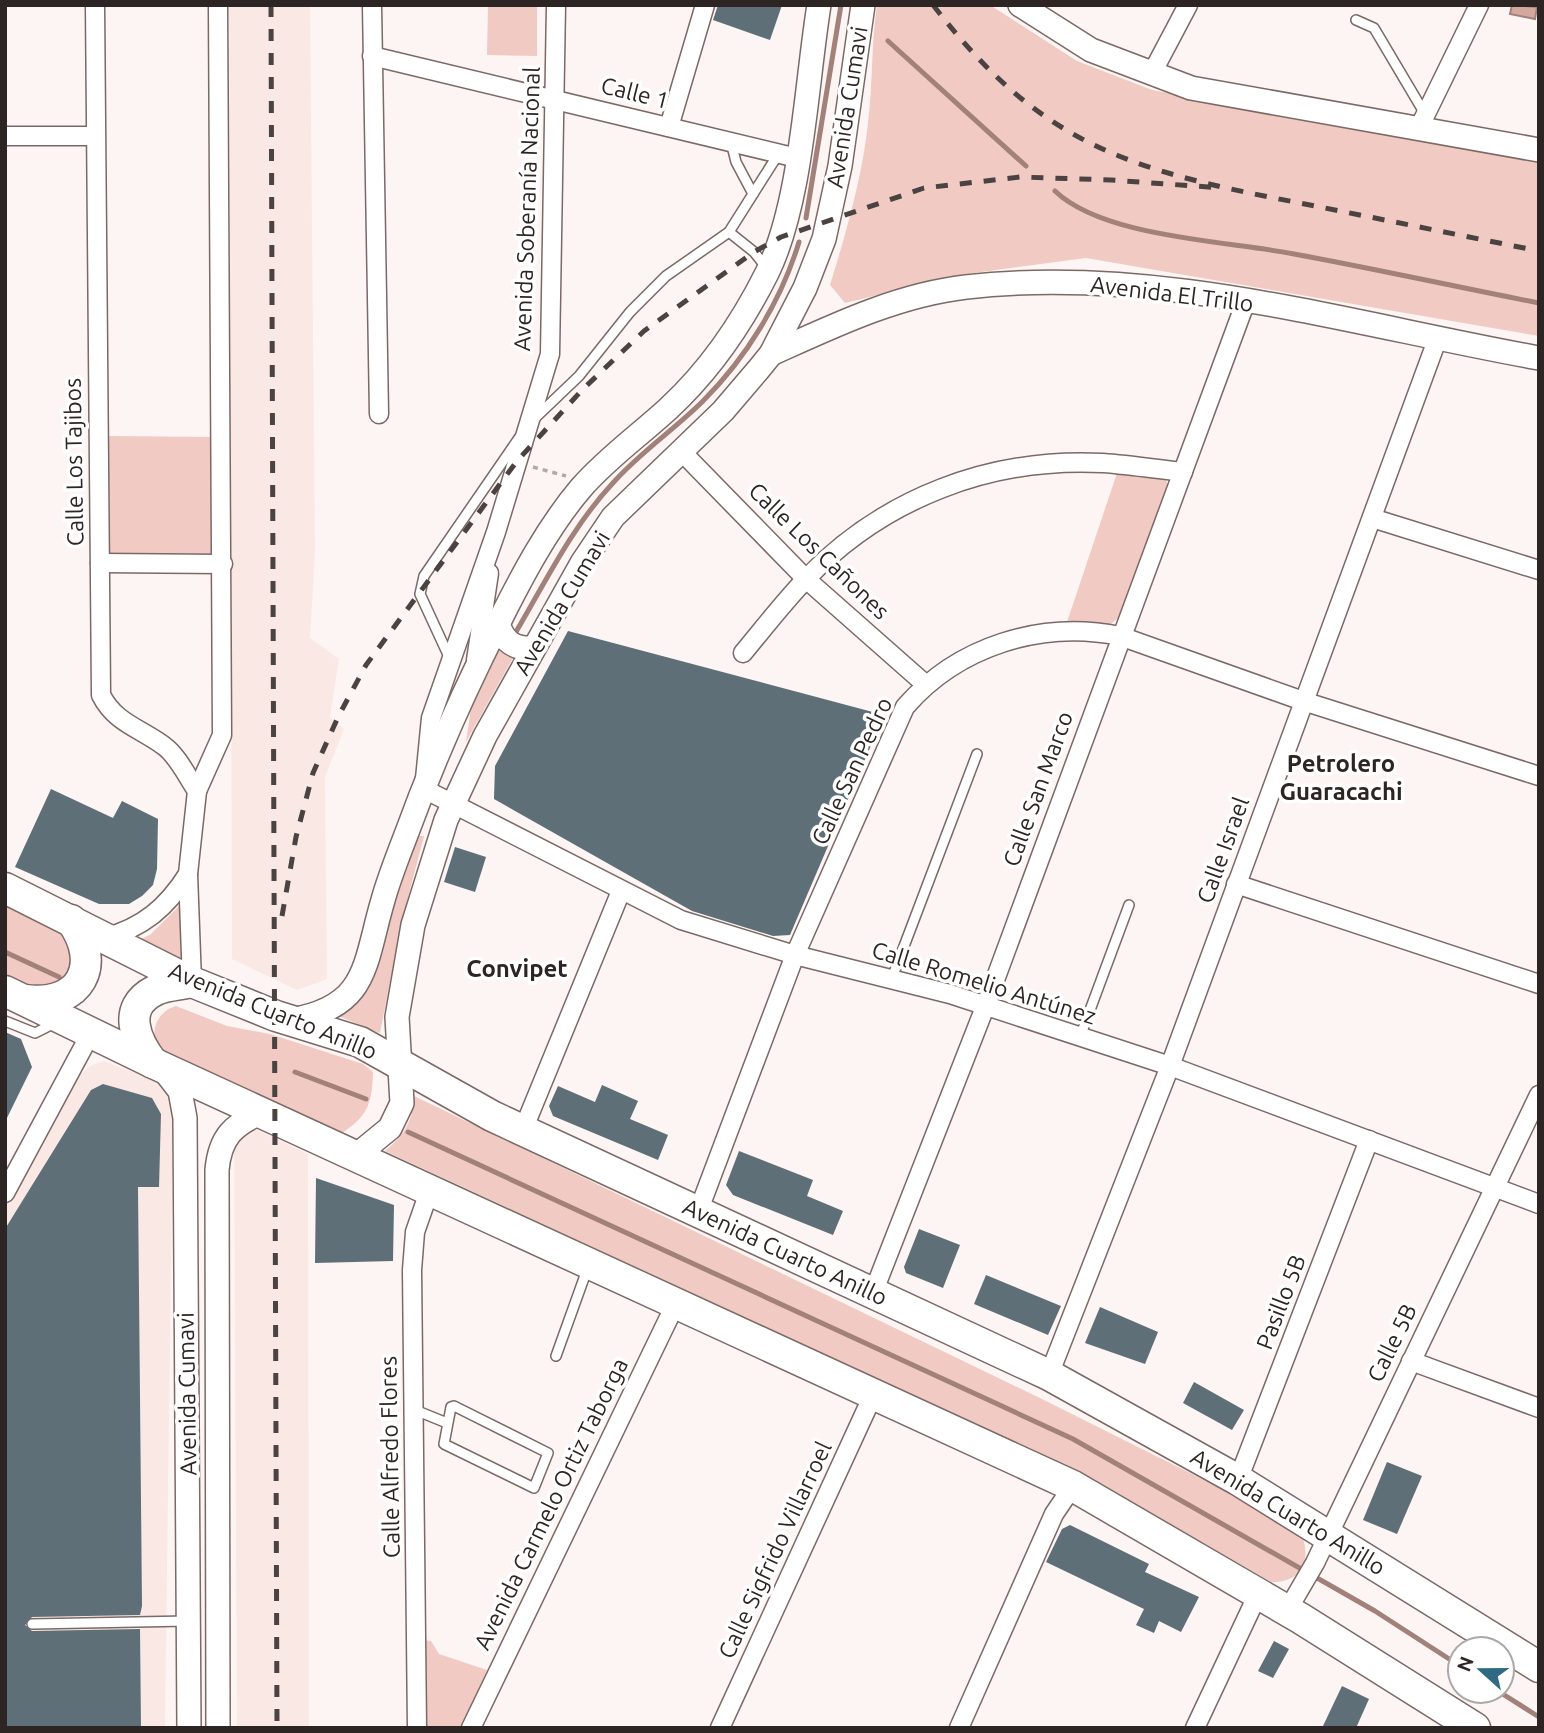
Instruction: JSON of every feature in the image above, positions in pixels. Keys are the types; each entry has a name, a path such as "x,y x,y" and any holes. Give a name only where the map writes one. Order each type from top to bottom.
{"highway":[{"name":"Avenida Cuarto Anillo","path":"5,888 192,982 291,1020 360,1042 468,1104 1049,1375 1238,1480 1539,1667"},
{"path":"12,1004 55,1001 82,979 88,954 81,933 71,920"},
{"path":"157,1064 135,1036 137,1009 153,991 192,982"},
{"path":"12,1004 63,1018 92,1031 157,1064 1073,1486 1287,1611 1457,1723"}],"main road":[{"name":"Avenida Cumavi","path":"291,1020 334,1008 362,975 383,898 424,789 473,673 553,526 588,481 672,405 713,360 741,321 768,270 780,237 788,155 819,5"},
{"name":"Avenida Cumavi","path":"357,1155 382,1138 397,1116 403,1090 397,1017 402,979 430,863 485,736 582,563 613,517 723,411 771,354 805,288 824,239 848,122 863,5"},
{"path":"1020,5 1091,50 1191,88 1423,122 1539,150"},
{"name":"Avenida El Trillo","path":"771,354 839,323 901,300 966,287 1114,282 1246,301 1539,358"},
{"path":"498,624 502,635 510,644 521,649 533,648"},
{"name":"Avenida Cumavi","path":"157,1064 180,1091 185,1118 189,1718"},
{"name":"Avenida Cumavi","path":"218,1718 217,1170 220,1149 234,1126 262,1112"},
{"path":"186,1304 190,1298 203,1293 215,1298 219,1303"},
{"path":"189,1718 192,1714 203,1718 218,1718"}],"street":[{"name":"Calle Los Tajibos","path":"95,5 101,695 108,710 118,720 167,748 197,791"},
{"path":"192,982 188,874 197,791 222,734 218,5"},
{"path":"372,5 379,414"},
{"name":"Avenida Soberanía Nacional","path":"424,789 431,718 496,532 550,354 557,98 556,5"},
{"path":"669,127 705,5"},
{"path":"1151,75 1188,5"},
{"path":"1423,122 1479,5"},
{"name":"Calle 1","path":"372,56 788,155"},
{"path":"5,136 96,136"},
{"name":"Calle San Marco","path":"873,1293 985,1007 1246,301"},
{"name":"Calle Israel","path":"1049,1375 1170,1066 1437,340"},
{"name":"Calle Los Cañones","path":"681,451 806,579 925,684"},
{"path":"743,653 806,579 872,522 900,506 954,483 990,472 1102,463 1183,472"},
{"path":"1372,518 1539,570"},
{"name":"Avenida Soberanía Nacional","path":"473,673 496,532"},
{"path":"100,563 223,564"},
{"name":"Calle San Pedro","path":"698,1212 795,955 905,707 925,684 998,642 1046,632 1091,630 1120,636 1303,701 1539,776"},
{"name":"Calle Romelio Antúnez","path":"424,789 681,919 795,955 892,978 1170,1066 1539,1204"},
{"path":"104,938 133,929 158,912 173,898 188,874"},
{"path":"1237,884 1539,984"},
{"path":"523,1130 621,891"},
{"path":"5,1193 92,1031"},
{"name":"Calle 5B","path":"1287,1611 1315,1563 1539,1095"},
{"name":"Pasillo 5B","path":"1238,1480 1369,1140"},
{"name":"Calle Alfredo Flores","path":"417,1728 413,1251 420,1213 430,1189"},
{"name":"Avenida Carmelo Ortiz Taborga","path":"471,1728 677,1303"},
{"path":"1411,1361 1539,1408"},
{"name":"Calle Sigfrido Villarroel","path":"720,1728 874,1393"},
{"path":"958,1728 1054,1514 1073,1486"},
{"path":"1195,1728 1258,1594"}],"lane":[{"path":"1356,20 1374,28 1423,122"},
{"path":"731,140 736,162 753,194"},
{"path":"450,659 420,594 425,576 528,425 579,376 630,312 666,276 729,232 753,194 788,155"},
{"path":"729,232 754,252 768,270"},
{"path":"892,978 977,754"},
{"path":"1080,1037 1129,905"},
{"path":"556,1356 590,1262"},
{"path":"454,1406 547,1452 548,1456 535,1486 444,1445 447,1423 454,1406"},
{"path":"415,1410 447,1423"},
{"path":"32,1623 189,1621"}],"path":[{"path":"517,461 551,474 588,481"}],"shaded area":[{"path":"229,5 310,5 315,553 310,638 339,659 330,717 344,729 325,777 327,979 297,990 232,959"},
{"path":"488,5 537,5 537,56 487,55"},
{"path":"877,5 990,5 1077,61 1152,90 1539,157 1539,336 1086,258 959,275 845,303 830,285 862,164 870,108"},
{"path":"1512,5 1537,7 1535,19 1510,14"},
{"path":"109,436 212,437 211,558 107,558"},
{"path":"1117,473 1156,475 1166,480 1168,486 1121,616 1108,626 1066,625"},
{"path":"494,647 513,658 466,742 474,688"},
{"path":"418,836 424,836 402,920 380,1033 336,1015 354,1005 366,987"},
{"path":"184,901 182,965 132,943 150,935"},
{"path":"5,904 72,939 75,964 56,990 30,992 5,980"},
{"path":"176,1006 227,1026 270,1034 363,1064 373,1072 366,1110 339,1135 160,1051 156,1044 156,1024 163,1013"},
{"path":"104,1061 154,1080 173,1104 165,1728 5,1728 5,1208 77,1078 92,1065"},
{"path":"414,1096 1040,1398 1298,1527 1305,1547 1303,1565 1292,1578 1271,1582 1092,1478 385,1151 407,1126"},
{"path":"252,1127 308,1154 309,1728 237,1728 234,1141"},
{"path":"422,1640 431,1641 439,1654 487,1670 461,1728 422,1728"}],"building":[{"path":"718,5 782,5 770,40 713,20"},
{"path":"568,631 884,715 790,935 773,936 692,911 494,799 495,766"},
{"path":"51,789 113,818 122,801 158,819 157,869 153,885 142,896 129,904 99,904 15,867"},
{"path":"455,847 486,857 475,892 444,882"},
{"path":"5,1032 21,1039 32,1067 5,1122"},
{"path":"103,1084 152,1098 161,1114 159,1187 138,1187 142,1606 140,1615 32,1617 25,1625 32,1631 140,1629 141,1728 5,1728 5,1229 91,1090"},
{"path":"602,1085 638,1101 630,1119 668,1135 658,1160 553,1116 549,1106 558,1086 595,1102"},
{"path":"739,1151 813,1180 807,1196 843,1211 833,1235 733,1195 726,1185"},
{"path":"316,1178 394,1205 393,1261 315,1263"},
{"path":"919,1229 960,1245 943,1288 906,1273 904,1267"},
{"path":"986,1275 1061,1306 1048,1335 974,1304"},
{"path":"1100,1307 1158,1332 1145,1364 1085,1343"},
{"path":"1194,1382 1244,1410 1232,1430 1183,1403"},
{"path":"1387,1462 1422,1476 1397,1534 1363,1520"},
{"path":"1070,1525 1149,1564 1145,1572 1199,1597 1181,1632 1159,1621 1154,1633 1136,1625 1144,1609 1046,1562 1062,1529"},
{"path":"1274,1641 1289,1649 1273,1678 1258,1671"},
{"path":"1342,1686 1369,1699 1356,1728 1322,1728"}],"waterway":[{"path":"806,218 841,5"},
{"path":"888,41 1026,166"},
{"path":"1055,191 1077,207 1135,228 1294,254 1539,303"},
{"path":"513,637 559,558 597,501 622,473 703,401 748,347 783,286 799,242"},
{"path":"5,952 59,977"},
{"path":"295,1072 366,1099"},
{"path":"408,1132 1073,1439 1375,1611 1446,1657"},
{"path":"1516,1702 1539,1717"}],"railway":[{"path":"271,5 277,1728"},
{"path":"933,5 978,58 1029,105 1068,131 1126,159 1220,187 1539,251"},
{"path":"282,916 296,837 313,773 338,717 366,665 517,461 583,389 644,331 754,252 781,237 924,188 1020,177 1222,188"}],"district":[{"name":"Petrolero Guaracachi","path":"1341,778"},
{"name":"Convipet","path":"517,969"}]}
